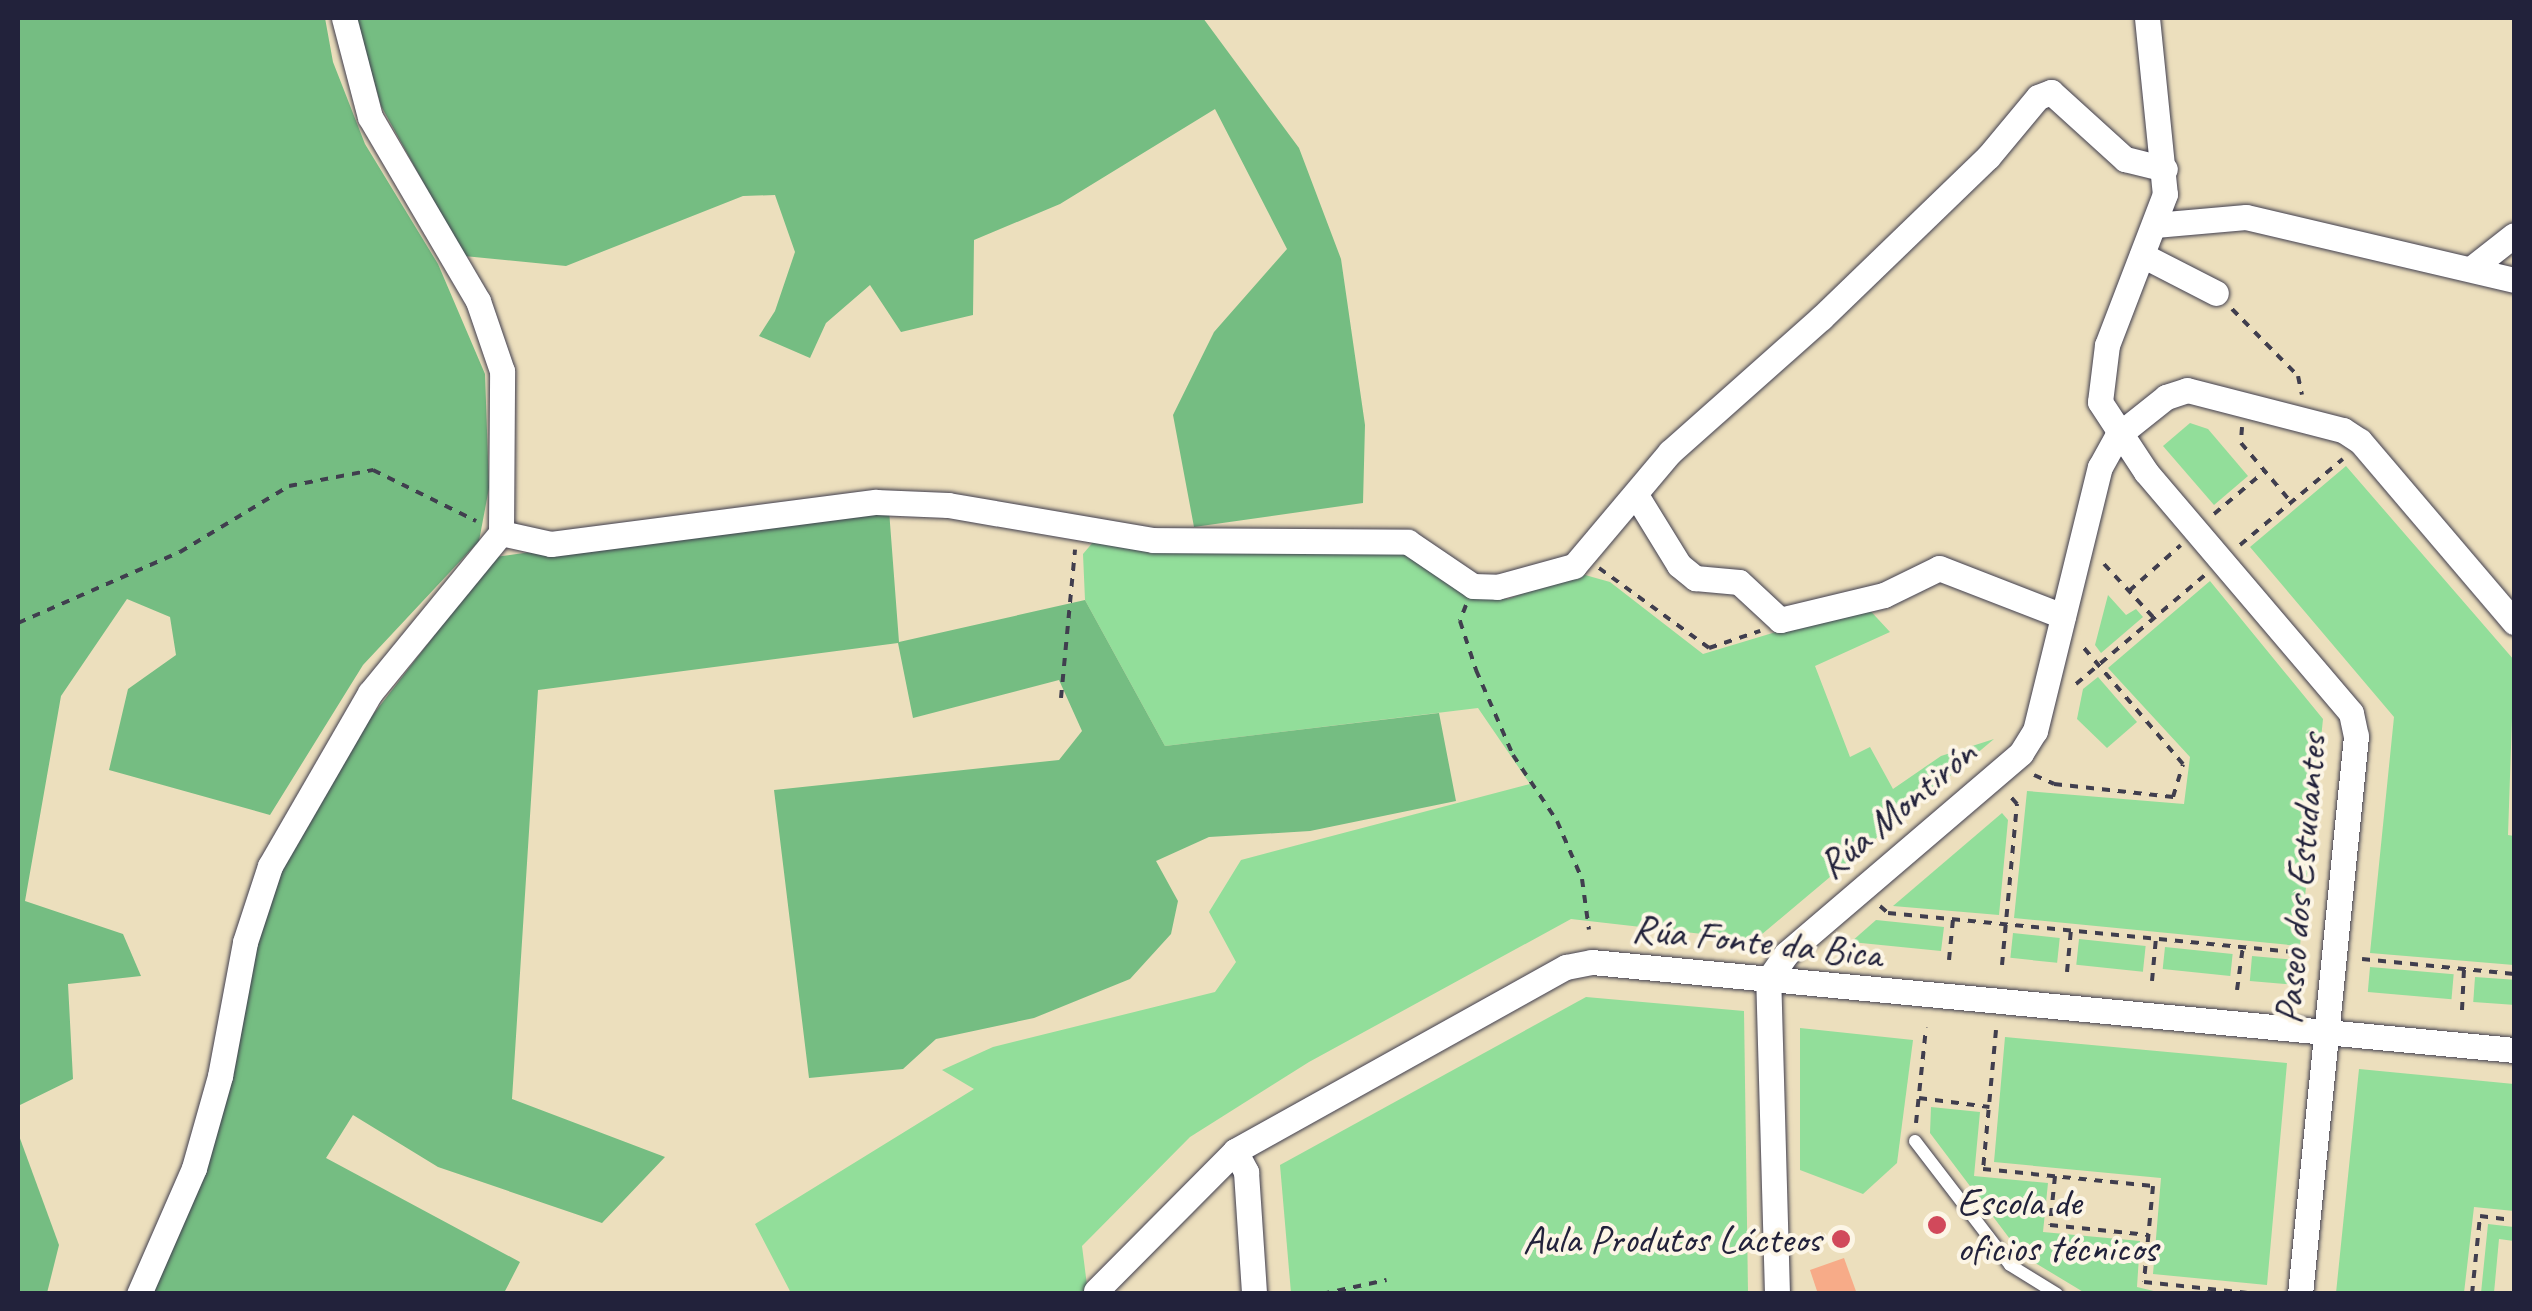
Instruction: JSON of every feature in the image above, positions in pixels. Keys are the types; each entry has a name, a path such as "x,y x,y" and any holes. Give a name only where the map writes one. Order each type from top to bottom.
{"street":[{"path":"139,1294 194,1168 220,1076 244,942 275,854 370,692 500,533 502,371 478,301 370,116 344,18"},
{"name":"Paseo dos Estudantes","path":"2147,18 2165,169 2155,225 2107,344 2100,402 2118,436 2351,713 2356,736 2300,1294"},
{"path":"500,533 551,544 876,502 948,505 1076,530 1153,540 1408,542 1473,586 1497,587 1574,566 1670,452 1821,318 1988,157 2038,96 2051,92 2125,160 2165,169"},
{"path":"2155,225 2246,216 2514,280"},
{"path":"2472,268 2514,236"},
{"path":"2142,255 2216,293"},
{"path":"2118,436 2166,397 2187,390 2343,430 2360,442 2514,622"},
{"name":"Rúa Montirón","path":"1768,980 1786,954 2021,752 2036,731 2100,466 2118,436"},
{"path":"1636,495 1679,565 1695,578 1739,582 1780,620 1884,595 1940,568 2064,616"},
{"name":"Rúa Fonte da Bica","path":"1096,1291 1235,1151 1566,967 1592,962 2514,1050"},
{"path":"1768,980 1777,1294"},
{"path":"1235,1151 1246,1172 1254,1294"}],"lane":[{"path":"1914,1141 2010,1265 2057,1294"}],"path":[{"path":"2216,293 2298,376 2302,395"},
{"path":"2242,428 2240,443 2291,502"},
{"path":"2240,544 2346,456"},
{"path":"18,623 180,552 290,486 373,470 500,533"},
{"path":"2214,514 2265,471"},
{"path":"1061,698 1076,600 1076,530"},
{"path":"2130,592 2181,544"},
{"path":"1584,556 1709,648 1780,620"},
{"path":"2104,564 2154,618"},
{"path":"2076,684 2206,574"},
{"path":"1473,586 1460,620 1476,670 1513,755 1557,821 1582,879 1589,930"},
{"path":"2034,775 2054,784 2173,797 2183,764 2084,648"},
{"path":"2002,965 2017,804 2010,796"},
{"path":"1880,905 1888,914 2306,953"},
{"path":"1949,960 1953,920"},
{"path":"2067,972 2071,930"},
{"path":"2152,981 2156,938"},
{"path":"2237,990 2243,946"},
{"path":"2362,959 2514,974"},
{"path":"2462,1010 2464,969"},
{"path":"1914,1141 1926,1028"},
{"path":"1996,1030 1983,1169 2153,1186 2144,1282 2259,1294"},
{"path":"1919,1098 1989,1107"},
{"path":"2055,1176 2050,1225 2148,1235"},
{"path":"2472,1294 2480,1216 2514,1220"},
{"path":"1322,1294 1387,1280"}],"green space":[{"path":"18,18 325,18 333,62 365,144 438,264 485,374 489,488 479,541 363,665 270,815 109,770 128,689 176,655 170,617 127,599 61,696 25,901 123,934 141,976 68,984 73,1079 18,1106"},
{"path":"356,18 1203,18 1299,148 1341,259 1365,425 1363,503 1194,527 1173,415 1214,332 1287,249 1215,109 1060,204 974,240 973,315 901,332 870,285 826,323 810,358 759,336 775,311 795,252 775,195 743,196 566,266 464,256 381,106"},
{"path":"2190,423 2208,429 2248,476 2214,505 2163,446"},
{"path":"2346,466 2514,660 2508,835 2514,836 2514,965 2370,953 2394,717 2250,547"},
{"path":"889,510 899,642 1085,600 1165,746 1439,713 1456,801 1310,831 1209,837 1156,861 1178,901 1171,934 1130,979 1034,1018 936,1039 903,1069 809,1078 774,790 1059,760 1082,731 1059,680 913,718 898,643 538,690 512,1099 665,1157 602,1223 438,1167 353,1115 326,1158 520,1262 504,1293 151,1294 204,1177 236,1062 265,897 317,787 495,557 728,524"},
{"path":"1094,541 1393,546 1470,594 1508,599 1578,573 1610,582 1703,654 1865,605 1890,632 1815,666 1850,757 1870,747 1893,789 1941,756 1994,739 1755,940 1571,919 1309,1062 1190,1137 1082,1246 1088,1293 791,1293 755,1224 974,1089 942,1070 993,1047 1215,992 1236,962 1209,912 1241,860 1530,784 1478,708 1165,746 1085,600 1083,554"},
{"path":"2210,581 2323,719 2300,946 2014,918 2027,791 2184,804 2190,757 2108,668"},
{"path":"2108,595 2126,615 2136,609 2143,617 2101,653 2095,645"},
{"path":"2098,677 2137,722 2107,748 2077,719 2083,689"},
{"path":"2002,813 2008,820 1999,915 1893,906"},
{"path":"1876,920 1944,927 1941,951 1851,942"},
{"path":"2013,933 2060,938 2057,963 2010,958"},
{"path":"2079,939 2146,946 2143,972 2076,965"},
{"path":"2165,947 2233,954 2230,976 2163,969"},
{"path":"2252,956 2298,960 2296,985 2250,981"},
{"path":"2370,967 2454,974 2452,999 2368,992"},
{"path":"2475,977 2514,980 2512,1005 2473,1002"},
{"path":"1586,997 1744,1011 1748,1293 1291,1293 1280,1165"},
{"path":"1800,1028 1913,1040 1897,1163 1863,1194 1800,1170"},
{"path":"2005,1037 2287,1063 2267,1285 2153,1274 2161,1178 1994,1162"},
{"path":"2359,1069 2514,1084 2514,1211 2474,1207 2464,1293 2336,1293"},
{"path":"1931,1107 1980,1112 1974,1176 2048,1183 2043,1232 2140,1241 2137,1287 2162,1293 2085,1293 2022,1255 1930,1133"},
{"path":"18,1133 59,1245 47,1293 18,1293"},
{"path":"2488,1224 2514,1227 2514,1241 2499,1239 2494,1293 2481,1293"}],"building":[{"path":"1844,1258 1857,1294 1818,1294 1810,1270"}],"place":[{"name":"Escola de oficios técnicos","path":"1937,1225"},
{"name":"Aula Produtos Lácteos","path":"1841,1239"}]}
